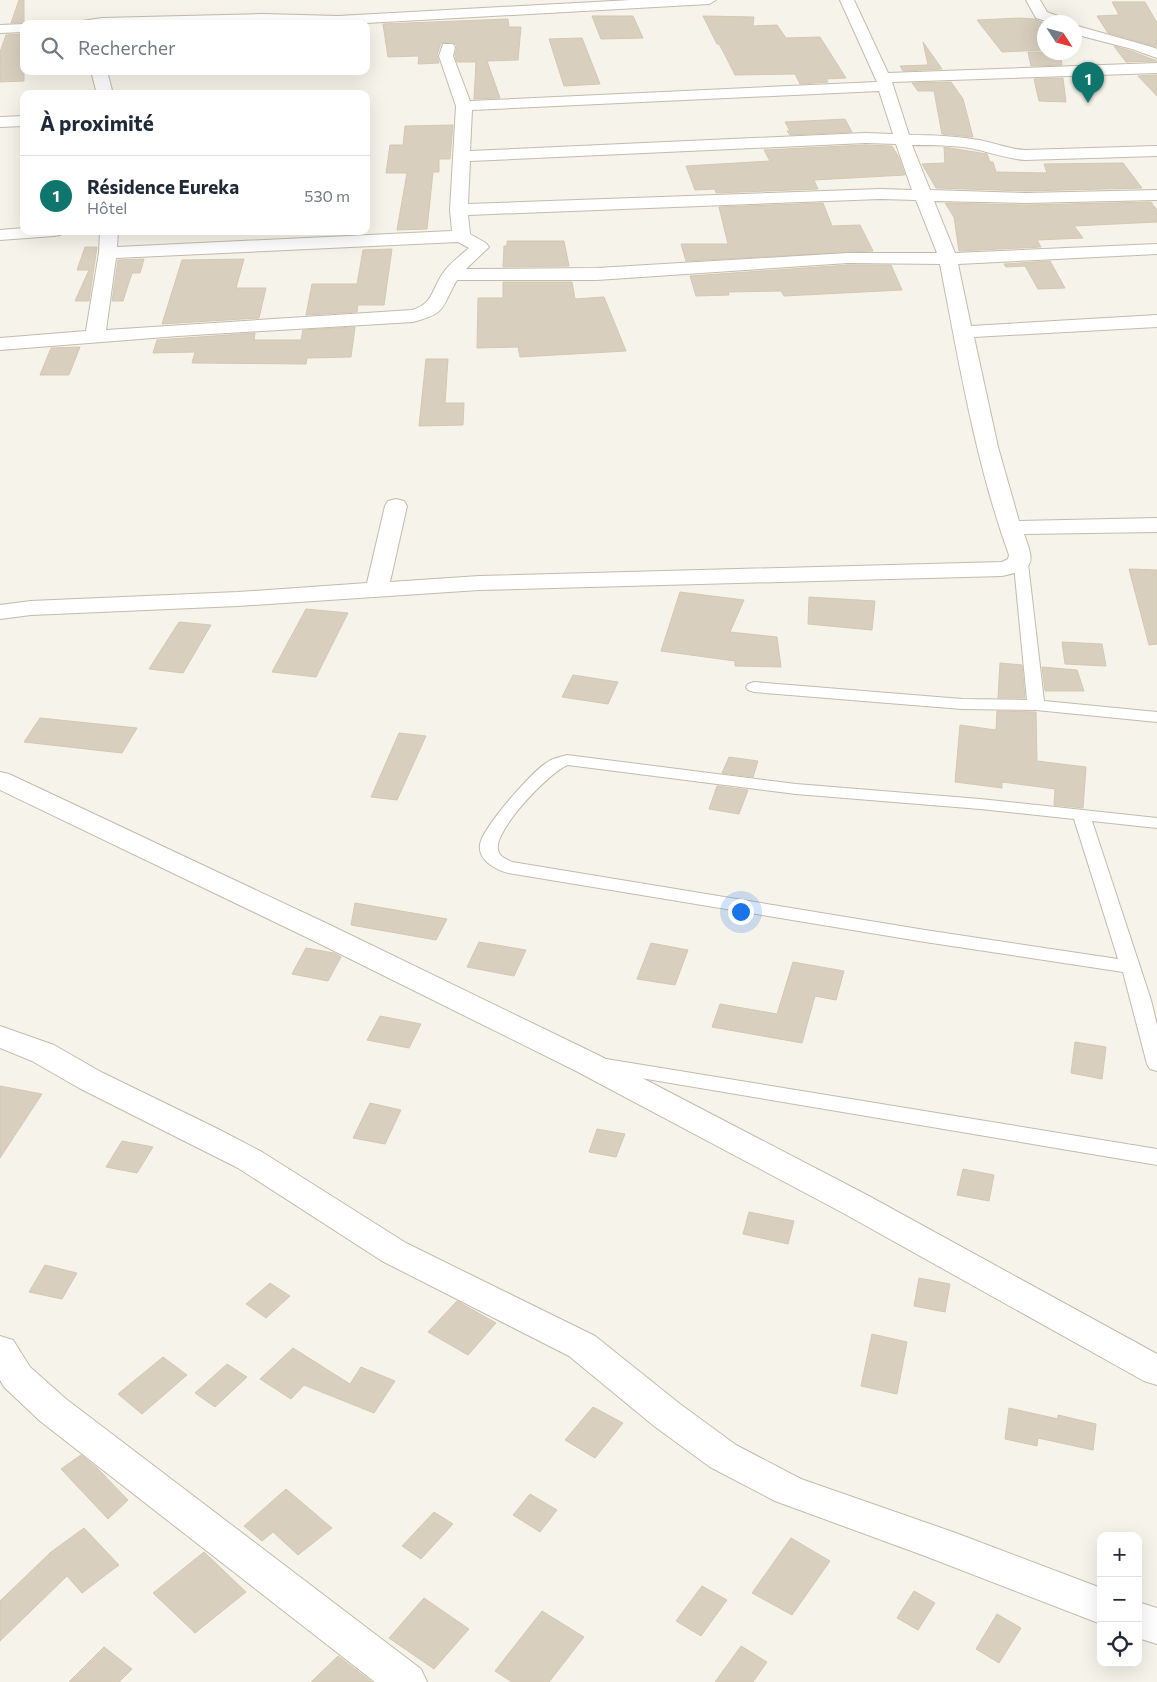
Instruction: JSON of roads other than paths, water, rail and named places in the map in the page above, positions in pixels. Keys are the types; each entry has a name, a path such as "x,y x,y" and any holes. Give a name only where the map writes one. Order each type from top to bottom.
{"street":[{"path":"198,20 262,18 338,20 637,2 709,0"},
{"path":"0,612 40,608 238,599 376,588 479,583 1002,569 1012,567 1019,562 1020,555 1010,528 987,447 948,259 902,139 884,82 847,0"},
{"path":"1033,0 1041,15"},
{"path":"0,29 20,28"},
{"path":"1082,32 1157,54"},
{"path":"448,47 446,56 464,106 459,210 461,236"},
{"path":"464,106 1157,68"},
{"path":"100,75 104,90"},
{"path":"0,122 20,121"},
{"path":"463,156 820,140 902,139 966,143 1025,155 1157,151"},
{"path":"459,210 880,194 1026,198 1157,195"},
{"path":"0,235 20,234"},
{"path":"95,337 108,253 109,235"},
{"path":"0,344 178,330 413,316 428,312 437,304 451,275 480,247 461,236 108,253"},
{"path":"451,275 623,273 848,258 948,259 1157,248"},
{"path":"964,332 1157,321"},
{"path":"376,588 396,506"},
{"path":"1010,528 1157,525"},
{"path":"0,780 320,932 587,1062 855,1204 1157,1371"},
{"path":"0,1036 43,1053 90,1080 207,1137 250,1160 394,1252 519,1312 582,1346 667,1415 723,1456 788,1490 1097,1604"},
{"path":"0,1350 17,1377 53,1410 407,1682"},
{"path":"1142,1621 1157,1626"}],"lane":[{"path":"1020,555 1036,705"},
{"path":"754,687 962,704 1036,705 1157,717"},
{"path":"1129,967 941,939 508,867 495,861 490,853 488,843 494,831 535,782 549,768 567,760 796,789 980,804 1157,823"},
{"path":"1081,815 1141,1000 1157,1064"},
{"path":"587,1062 1157,1157"}],"place":[{"name":"Résidence Eureka","path":"1088,103"}]}
